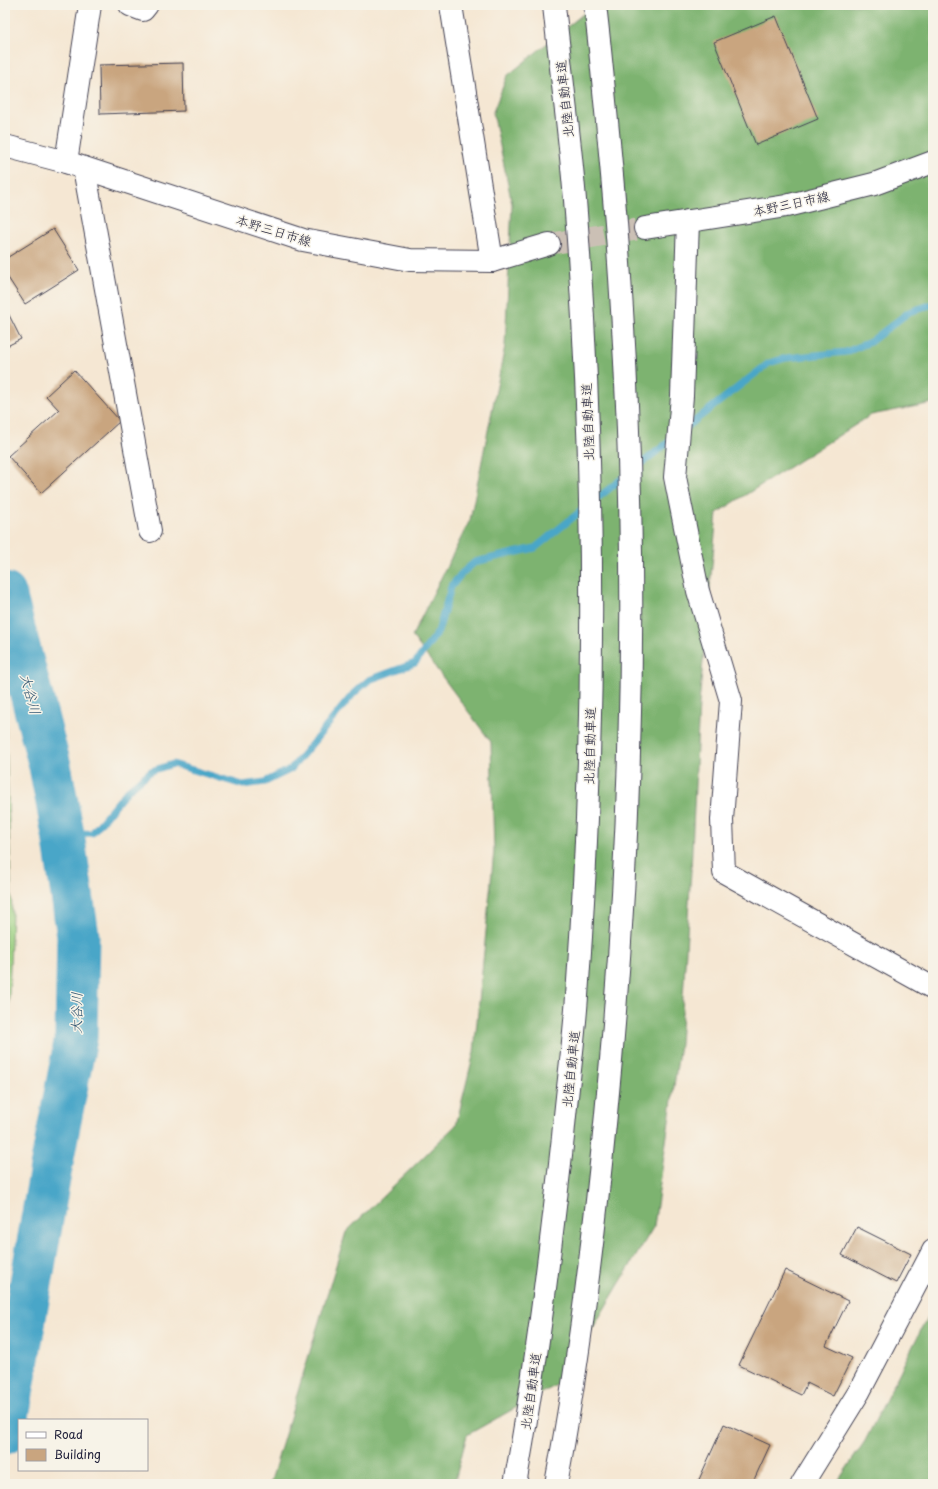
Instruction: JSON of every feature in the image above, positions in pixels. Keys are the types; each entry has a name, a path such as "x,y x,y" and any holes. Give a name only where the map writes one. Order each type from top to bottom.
{"main road":[{"path":"90,5 75,165 150,531"},
{"path":"130,5 143,10 147,5"},
{"path":"451,5 492,262"},
{"name":"北陸自動車道","path":"515,1484 528,1413 554,1214 577,997 588,802 591,613 588,410 576,211 554,5"},
{"path":"556,1484 570,1407 597,1206 616,1011 628,804 632,606 628,411 616,212 595,5"},
{"name":"本野三日市線","path":"5,146 75,165 303,240 410,260 492,262 549,244"},
{"name":"本野三日市線","path":"645,228 786,206 874,184 933,162"},
{"path":"688,221 682,396 675,477 698,591 731,701 722,820 724,872 933,988"},
{"path":"802,1484 859,1392 933,1251"}],"green space":[{"path":"594,5 933,5 933,403 871,415 717,513 699,704 691,871 680,1044 654,1226 560,1383 467,1435 454,1484 270,1484 346,1232 456,1125 474,1052 494,851 491,742 412,636 470,520 505,346 512,204 493,112 507,76"},
{"path":"5,707 12,913 5,1108"},
{"path":"933,1306 933,1484 836,1484 865,1441"}],"building":[{"path":"776,16 818,119 756,145 714,42"},
{"path":"183,63 184,111 100,114 99,65"},
{"path":"53,229 79,270 25,304 5,273 5,259"},
{"path":"5,307 21,339 5,347"},
{"path":"74,370 120,421 41,493 8,456 59,410 46,396"},
{"path":"857,1227 911,1254 896,1283 842,1255"},
{"path":"785,1270 848,1301 826,1346 852,1358 833,1396 807,1383 801,1395 739,1365"},
{"path":"724,1424 770,1445 752,1484 697,1484"}],"waterway":[{"path":"683,430 769,363 786,358 846,352 870,342 909,312 933,304"},
{"path":"633,470 674,438"},
{"path":"594,501 625,476"},
{"path":"63,834 92,833 128,790 151,771 173,764 243,785 265,782 291,769 354,693 369,680 415,663 438,632 451,587 461,574 475,562 535,548 586,507"},
{"name":"大谷川","path":"5,594 50,766 63,834 78,936 76,1038 52,1162 5,1433"}],"tunnel":[{"path":"549,244 645,228"}]}
